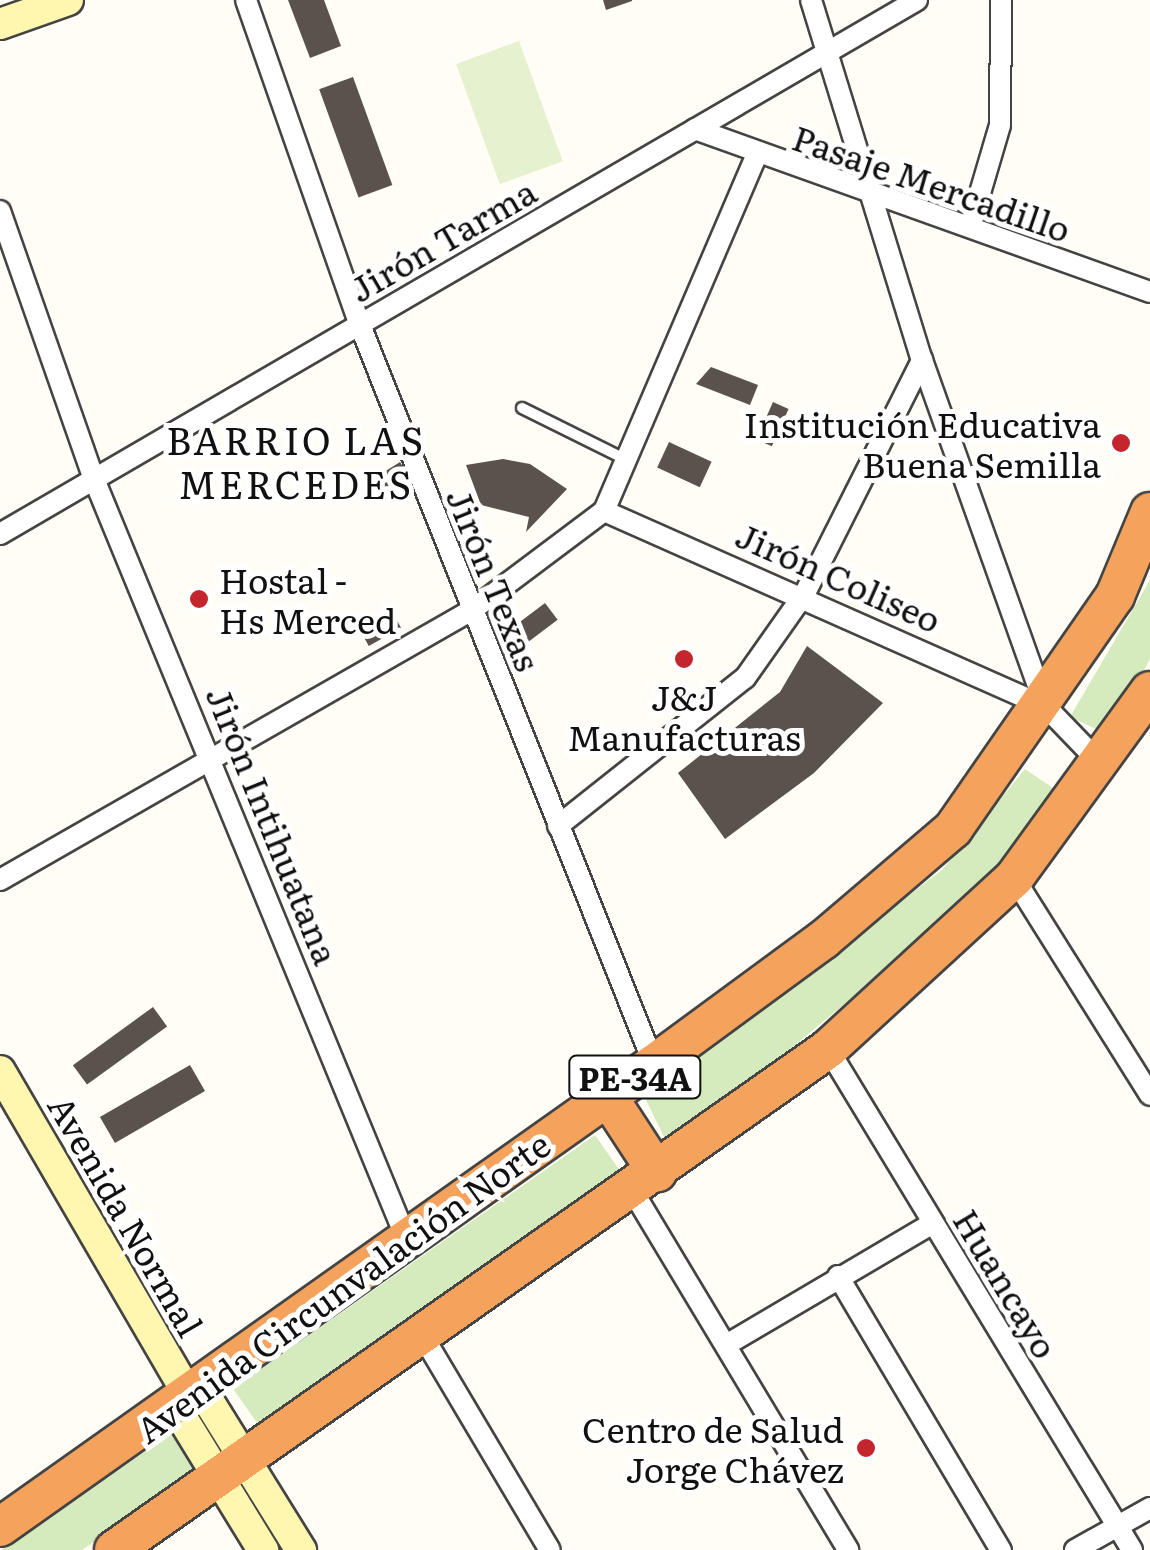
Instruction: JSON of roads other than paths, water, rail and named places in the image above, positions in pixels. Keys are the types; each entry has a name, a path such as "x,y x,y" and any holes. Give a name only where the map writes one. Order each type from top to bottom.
{"highway":[{"name":"Avenida Circunvalación Norte","path":"0,1526 189,1398 406,1238 654,1064 823,940 953,828 1045,706 1114,596 1150,512"},
{"name":"PE-34A","path":"114,1550 233,1471 422,1333 828,1049 1014,878 1104,766 1150,691"},
{"path":"608,1096 644,1181"}],"street":[{"path":"0,24 68,0"},
{"name":"Jirón Texas","path":"246,0 360,324 654,1064"},
{"path":"811,0 922,360 1045,706 1104,766"},
{"name":"Jirón Tarma","path":"0,534 695,129 828,58 917,0"},
{"path":"970,227 1000,124 1000,0"},
{"name":"Pasaje Mercadillo","path":"695,129 756,157 875,200 970,227 1150,292"},
{"path":"0,880 215,762 472,610 604,510 630,462 756,157"},
{"name":"Jirón Intihuatana","path":"0,211 94,479 215,762 406,1238"},
{"path":"558,826 745,678 805,594 922,360"},
{"name":"Jirón Coliseo","path":"604,510 805,594 1045,706"},
{"path":"1014,878 1150,1096"},
{"name":"Huancayo","path":"828,1049 1132,1550"},
{"name":"Avenida Normal","path":"0,1071 233,1471"},
{"path":"644,1181 726,1345 848,1550"},
{"path":"726,1345 932,1223"},
{"path":"838,1276 1001,1550"},
{"path":"422,1333 550,1550"},
{"path":"233,1471 263,1550"},
{"path":"233,1471 301,1550"},
{"path":"1075,1550 1150,1508"}],"lane":[{"path":"522,408 630,462"}],"place":[{"name":"Institución Educativa Buena Semilla","path":"1121,443"},
{"name":"Hostal - Hs Merced","path":"199,599"},
{"name":"J&J Manufacturas","path":"684,659"},
{"name":"Centro de Salud Jorge Chávez","path":"866,1448"}],"district":[{"name":"BARRIO LAS MERCEDES","path":"296,461"}]}
